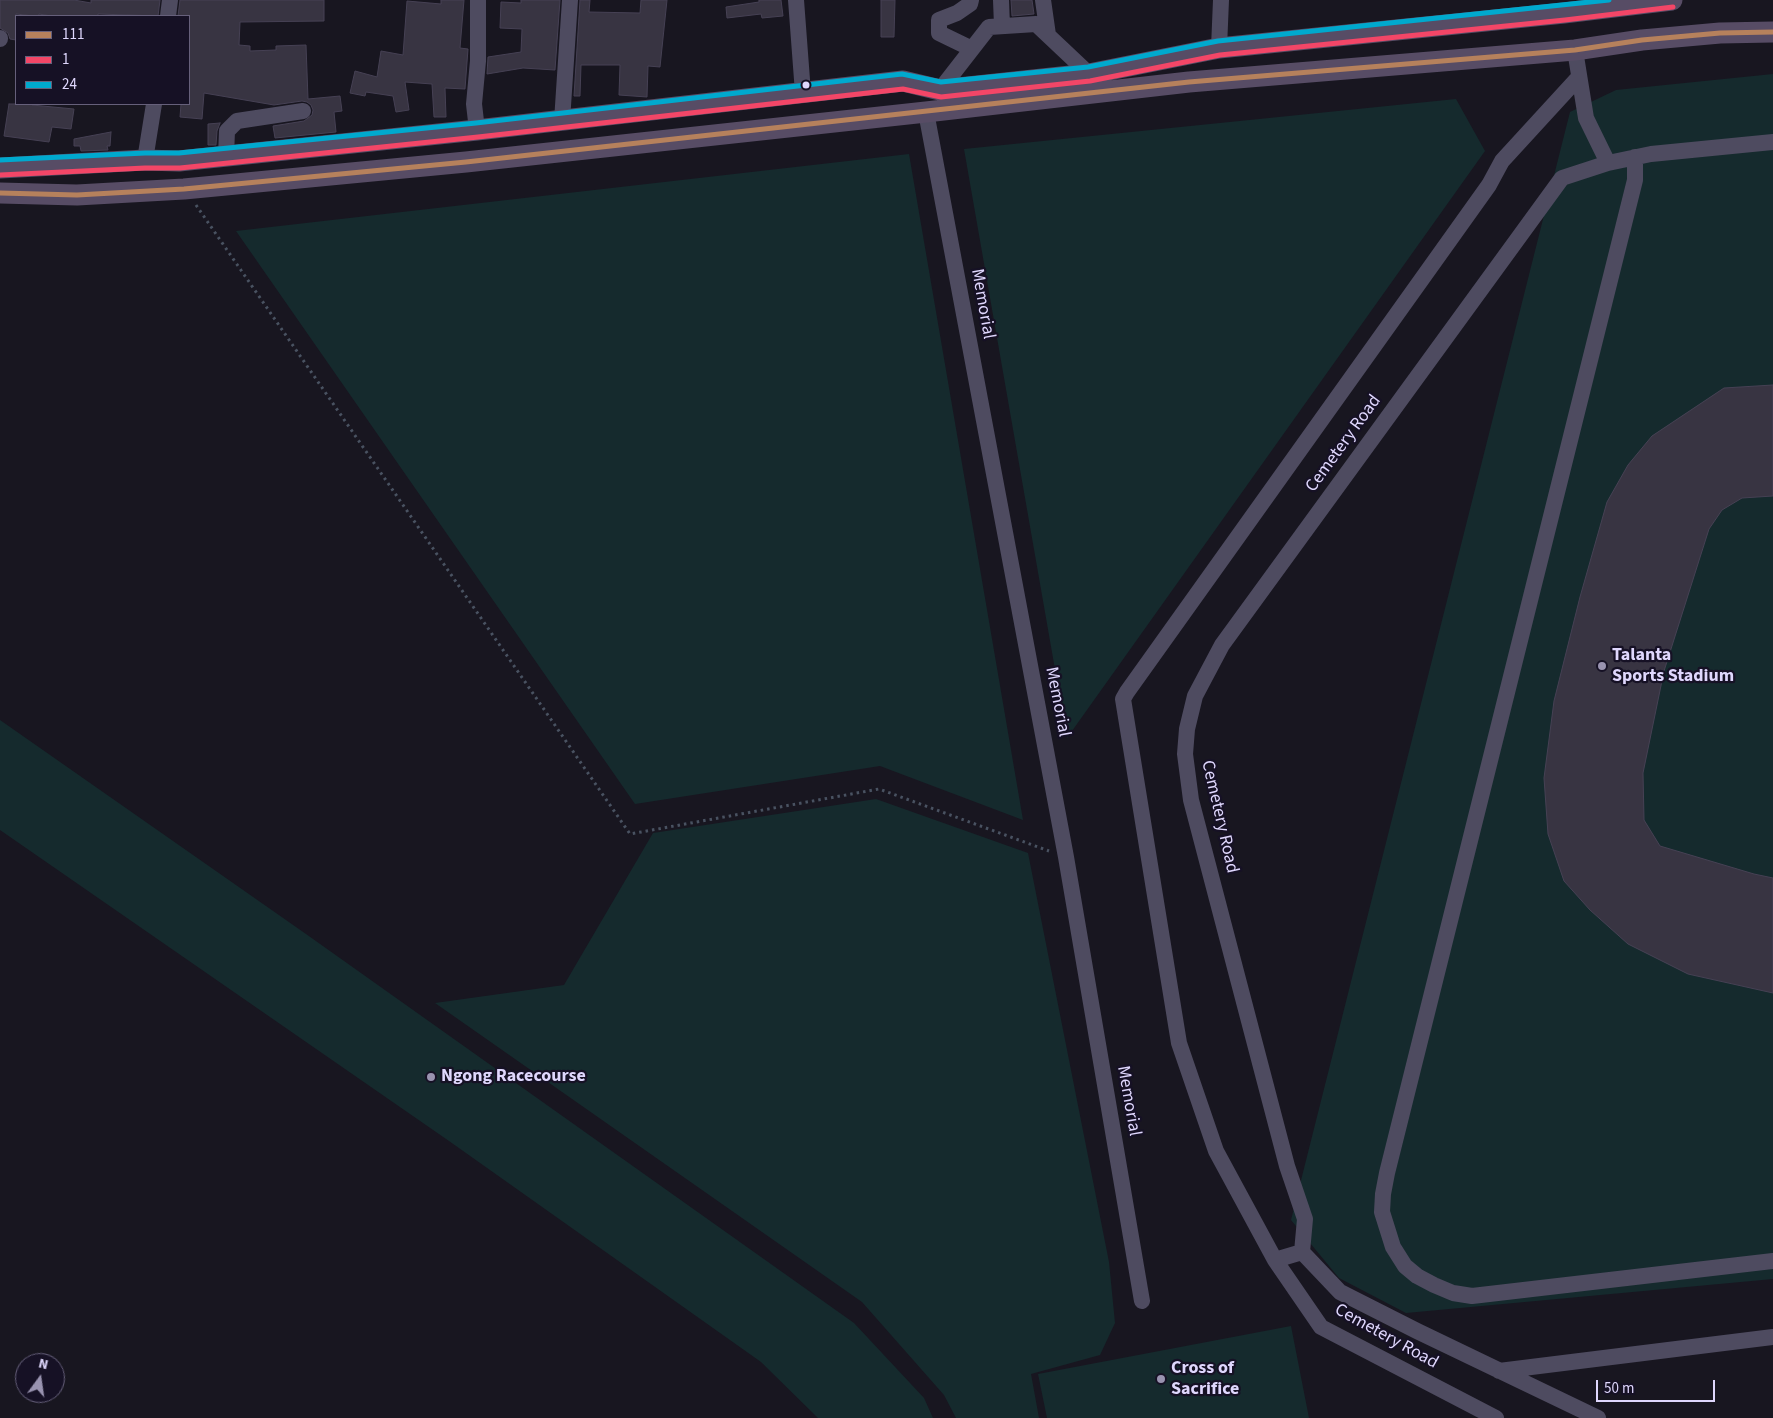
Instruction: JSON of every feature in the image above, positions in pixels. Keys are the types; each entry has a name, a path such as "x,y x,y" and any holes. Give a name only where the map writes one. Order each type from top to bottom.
{"main road":[{"path":"0,168 145,160 179,161 562,121 902,82 940,90 1089,74 1219,48 1563,7 1672,0"},
{"path":"0,193 77,194 184,189 466,162 1189,82 1575,50 1642,40 1710,34 1773,32"}],"street":[{"path":"168,15 170,0"},
{"path":"477,130 474,104 478,61 478,0"},
{"path":"562,121 570,0"},
{"path":"796,0 802,93"},
{"path":"971,0 970,4 957,13 939,20 940,33 972,49"},
{"path":"1001,0 1002,26"},
{"path":"1043,0 1048,35"},
{"path":"1219,48 1221,0"},
{"path":"940,90 989,27 1036,24 1089,74"},
{"path":"1575,50 1586,118 1608,163"},
{"name":"Cemetery Road","path":"1496,1418 1321,1327 1275,1260 1216,1151 1179,1043 1123,699 1489,184 1502,160 1579,77"},
{"path":"145,160 154,105"},
{"path":"226,156 227,130 237,121 303,111"},
{"name":"Memorial","path":"926,112 1066,857 1142,1301"},
{"name":"Cemetery Road","path":"1302,1252 1305,1219 1288,1166 1191,800 1185,754 1187,729 1195,696 1222,645 1562,178 1608,163 1651,154 1773,142"},
{"path":"1636,157 1635,180 1383,1194 1382,1212 1393,1247 1406,1266 1417,1276 1434,1285 1453,1293 1472,1296 1773,1261"},
{"path":"1275,1260 1302,1252 1340,1292 1598,1418"},
{"path":"1499,1371 1773,1337"}],"path":[{"path":"184,189 630,834 879,789 1066,857"}],"green space":[{"name":"Talanta Sports Stadium","path":"1773,74 1773,1279 1406,1313 1339,1278 1291,1220 1570,112 1616,90"},
{"path":"1456,99 1485,151 1067,738 964,149"},
{"path":"909,154 1023,820 880,766 635,804 236,231"},
{"name":"Ngong Racecourse","path":"0,720 306,934 854,1323 924,1398 933,1418 818,1418 761,1362 449,1141 0,830"},
{"path":"876,799 1028,853 1109,1262 1115,1323 1100,1355 1031,1374 1039,1418 956,1418 944,1395 862,1302 435,1003 564,985 653,833"},
{"path":"1291,1326 1309,1418 1047,1418 1038,1374"}],"building":[{"path":"0,0 74,0 91,3 91,0 160,0 158,15 16,14 15,40 10,39 8,33 0,28"},
{"path":"180,0 324,0 324,21 240,22 239,45 250,46 250,51 276,50 276,46 306,45 308,99 340,96 342,111 334,112 336,132 275,138 273,126 304,121 312,115 311,105 302,101 274,105 204,93 202,119 180,117 181,105 190,105 190,15 178,15"},
{"path":"441,0 464,0 460,48 468,49 465,89 445,88 446,117 434,117 432,84 405,82 409,110 396,112 393,96 366,92 365,96 350,93 355,71 377,77 381,51 403,55 407,1 441,4"},
{"path":"521,0 560,0 555,70 523,68 487,74 488,57 521,52 522,29 500,28 501,2 521,3"},
{"path":"580,0 590,0 589,12 640,13 641,0 667,0 660,67 648,66 647,97 619,95 620,65 581,65 580,96 574,96"},
{"path":"759,0 781,0 783,16 762,18 761,14 727,18 726,7 759,2"},
{"path":"881,0 895,0 894,37 881,37"},
{"path":"1011,0 1032,0 1034,14 1012,16"},
{"path":"9,104 74,109 71,129 52,127 49,142 4,136"},
{"path":"220,123 217,131 216,145 208,145 208,124"},
{"path":"111,132 110,146 107,146 108,150 81,151 80,146 74,146 74,139"},
{"path":"1773,385 1773,496 1742,498 1722,510 1709,529 1664,671 1643,773 1644,820 1660,846 1773,878 1773,993 1688,974 1628,944 1590,910 1564,881 1548,834 1544,778 1554,701 1580,597 1607,502 1628,465 1652,436 1724,388"}],"transit line":[{"name":"24","path":"0,160 179,153 476,123 902,74 941,82 1088,67 1218,41 1609,0"},
{"name":"1","path":"0,175 180,168 478,137 903,89 941,97 1090,81 1220,55 1565,20 1673,7"},
{"name":"111","path":"0,193 77,195 184,189 466,162 1189,82 1575,50 1642,40 1720,33 1773,32"}],"place":[{"name":"Talanta Sports Stadium","path":"1602,666"},
{"name":"Ngong Racecourse","path":"431,1077"},
{"name":"Cross of Sacrifice","path":"1161,1379"}]}
